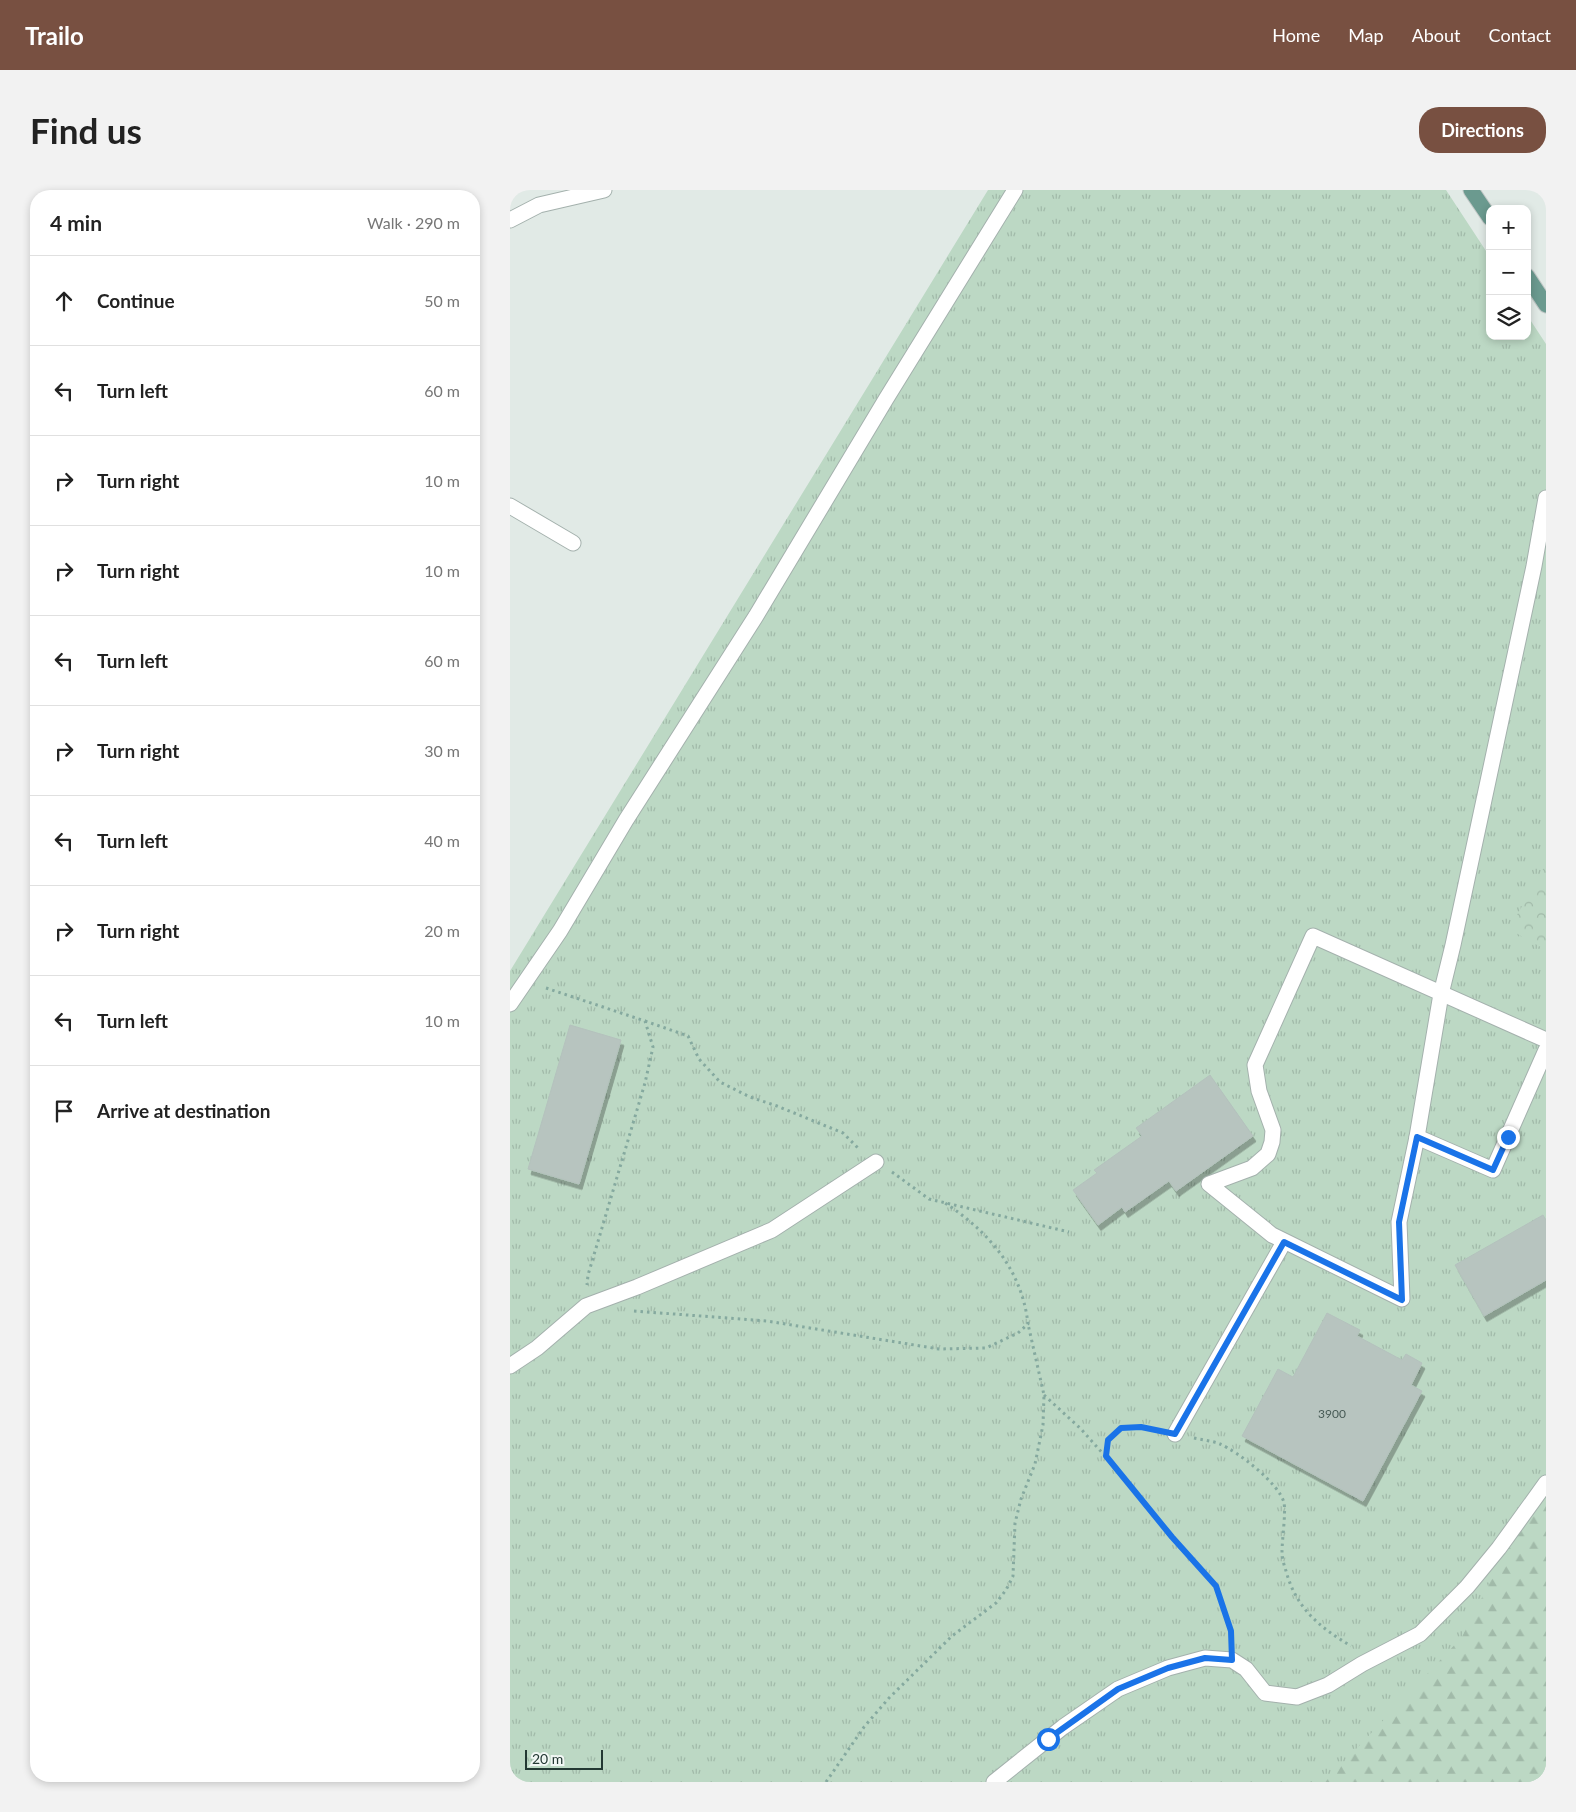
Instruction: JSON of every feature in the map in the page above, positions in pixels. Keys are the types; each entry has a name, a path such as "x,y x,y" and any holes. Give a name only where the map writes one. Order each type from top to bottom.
{"main road":[{"path":"1471,190 1486,212"},
{"path":"1531,282 1546,305"}],"street":[{"path":"510,220 539,205 604,190"},
{"path":"510,1004 560,931 626,820 756,616 886,399 1015,190"},
{"path":"1546,498 1532,575 1441,994 1417,1137 1399,1222 1402,1300 1272,1235 1210,1184 1252,1168 1268,1154 1273,1130 1259,1091 1255,1064 1313,936 1441,994 1546,1040"},
{"path":"510,506 573,543"},
{"path":"1417,1137 1493,1170 1546,1050"},
{"path":"510,1366 537,1348 586,1306 638,1287 772,1230 876,1162"},
{"path":"1175,1434 1284,1242"},
{"path":"994,1782 1063,1727 1118,1689 1168,1668 1205,1658 1232,1660 1246,1669 1265,1692 1296,1697 1328,1685 1420,1634 1467,1587 1499,1548 1546,1483"}],"path":[{"path":"526,982 688,1036"},
{"path":"586,1306 588,1275 645,1083 653,1047 644,1021"},
{"path":"826,1782 864,1727 889,1698 952,1636 996,1603 1006,1590 1013,1576 1015,1523 1021,1499 1035,1464 1043,1425 1044,1395 1028,1324 1027,1311 1020,1287 1005,1258 988,1237 967,1217 945,1203"},
{"path":"633,1311 767,1321 939,1349 986,1348 1018,1333 1028,1324"},
{"path":"1044,1395 1081,1429 1106,1456 1172,1537 1216,1586 1231,1631 1232,1660"},
{"path":"1106,1456 1108,1440 1121,1428 1141,1427 1220,1444 1247,1460 1272,1484 1284,1502 1282,1555 1288,1578 1298,1601 1312,1618 1330,1634 1360,1652 1376,1657"}],"green space":[{"path":"988,190 1446,190 1486,251 1486,340 1531,340 1531,321 1546,344 1546,1782 510,1782 510,971"},
{"path":"1546,864 1546,950 1509,929"},
{"path":"1546,1471 1546,1782 1325,1782 1462,1637"}],"building":[{"path":"570,1025 621,1040 579,1184 528,1169"},
{"path":"1210,1075 1253,1136 1176,1191 1169,1181 1125,1212 1122,1207 1098,1225 1073,1190 1097,1173 1094,1170 1142,1136 1136,1128"},
{"path":"1543,1215 1546,1220 1546,1280 1484,1316 1455,1265"},
{"path":"1327,1313 1360,1330 1357,1336 1402,1360 1406,1354 1422,1363 1411,1385 1422,1391 1363,1501 1242,1436 1278,1369 1293,1377"}],"route":[{"path":"1048,1739 1118,1689 1168,1668 1205,1658 1232,1660 1231,1631 1216,1586 1172,1537 1106,1456 1108,1440 1121,1428 1141,1427 1175,1434 1284,1242 1402,1300 1399,1222 1417,1137 1493,1170 1508,1137"}]}
